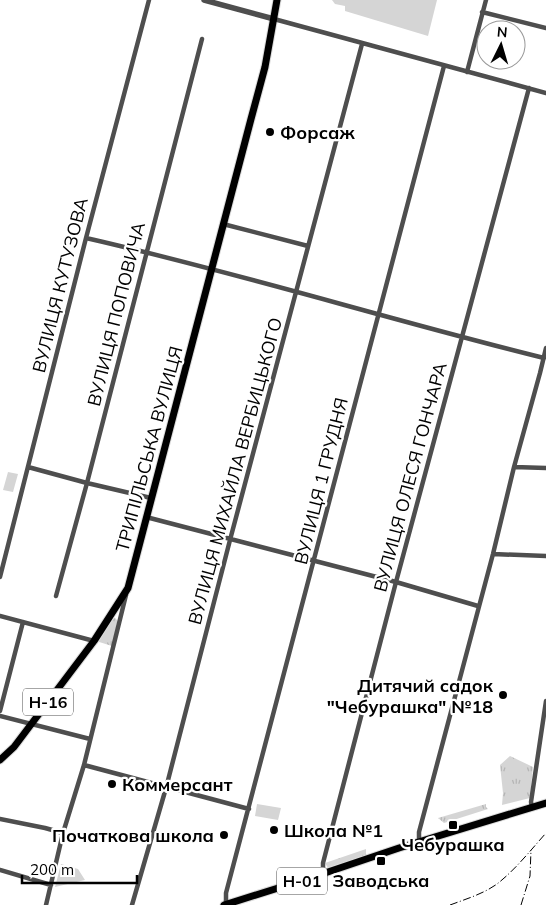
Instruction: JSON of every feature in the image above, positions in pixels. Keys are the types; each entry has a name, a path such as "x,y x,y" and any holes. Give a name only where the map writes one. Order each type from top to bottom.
{"main road":[{"name":"ТРИПІЛЬСЬКА ВУЛИЦЯ","path":"128,588 265,67 277,0"},
{"path":"94,641 128,588"},
{"name":"Н-16","path":"0,760 14,747 94,641"},
{"name":"Н-01","path":"225,905 546,803"}],"street":[{"name":"ВУЛИЦЯ КУТУЗОВА","path":"0,577 149,0"},
{"path":"204,0 546,93"},
{"path":"467,72 486,0"},
{"path":"482,12 546,28"},
{"name":"ВУЛИЦЯ ПОПОВИЧА","path":"56,596 202,39"},
{"name":"ВУЛИЦЯ МИХАЙЛА ВЕРБИЦЬКОГО","path":"132,905 166,788 362,44"},
{"name":"ВУЛИЦЯ 1 ГРУДНЯ","path":"225,905 226,893 444,66"},
{"name":"ВУЛИЦЯ ОЛЕСЯ ГОНЧАРА","path":"323,873 323,863 396,582 529,88"},
{"path":"223,224 308,246"},
{"path":"86,238 211,269 462,338 544,358"},
{"path":"420,842 419,832 493,554 514,467 543,373 546,348"},
{"path":"28,466 151,498"},
{"path":"514,467 546,468"},
{"path":"146,518 396,582 478,606"},
{"path":"493,554 546,556"},
{"name":"ТРИПІЛЬСЬКА ВУЛИЦЯ","path":"46,905 63,833 84,765 128,588"},
{"path":"0,616 94,641"},
{"path":"0,711 23,622"},
{"path":"532,808 531,802 546,701"},
{"path":"0,716 90,739"},
{"path":"84,765 249,810"},
{"path":"0,819 63,833"},
{"path":"0,870 50,885"}],"green space":[{"path":"332,0 437,0 428,36 345,11 345,6 335,4"},
{"path":"8,472 18,474 13,492 3,490"},
{"path":"115,618 117,623 112,646 96,641 111,620"},
{"path":"510,756 533,767 530,798 502,805 503,793 500,765"},
{"path":"257,804 281,808 278,820 255,816"},
{"path":"486,804 488,809 444,823 438,818"},
{"path":"366,849 366,856 328,868 325,863"},
{"path":"61,864 78,869 85,880 55,887"}],"railway":[{"path":"450,905 492,888 504,879 546,833"},
{"path":"521,905 530,876 531,850"}],"place":[{"name":"Форсаж","path":"270,132"},
{"name":"Дитячий садок \"Чебурашка\" №18","path":"503,695"},
{"name":"Коммерсант","path":"112,784"},
{"name":"Чебурашка","path":"453,825"},
{"name":"Школа №1","path":"274,830"},
{"name":"Початкова школа","path":"224,835"},
{"name":"Заводська","path":"381,861"}]}
